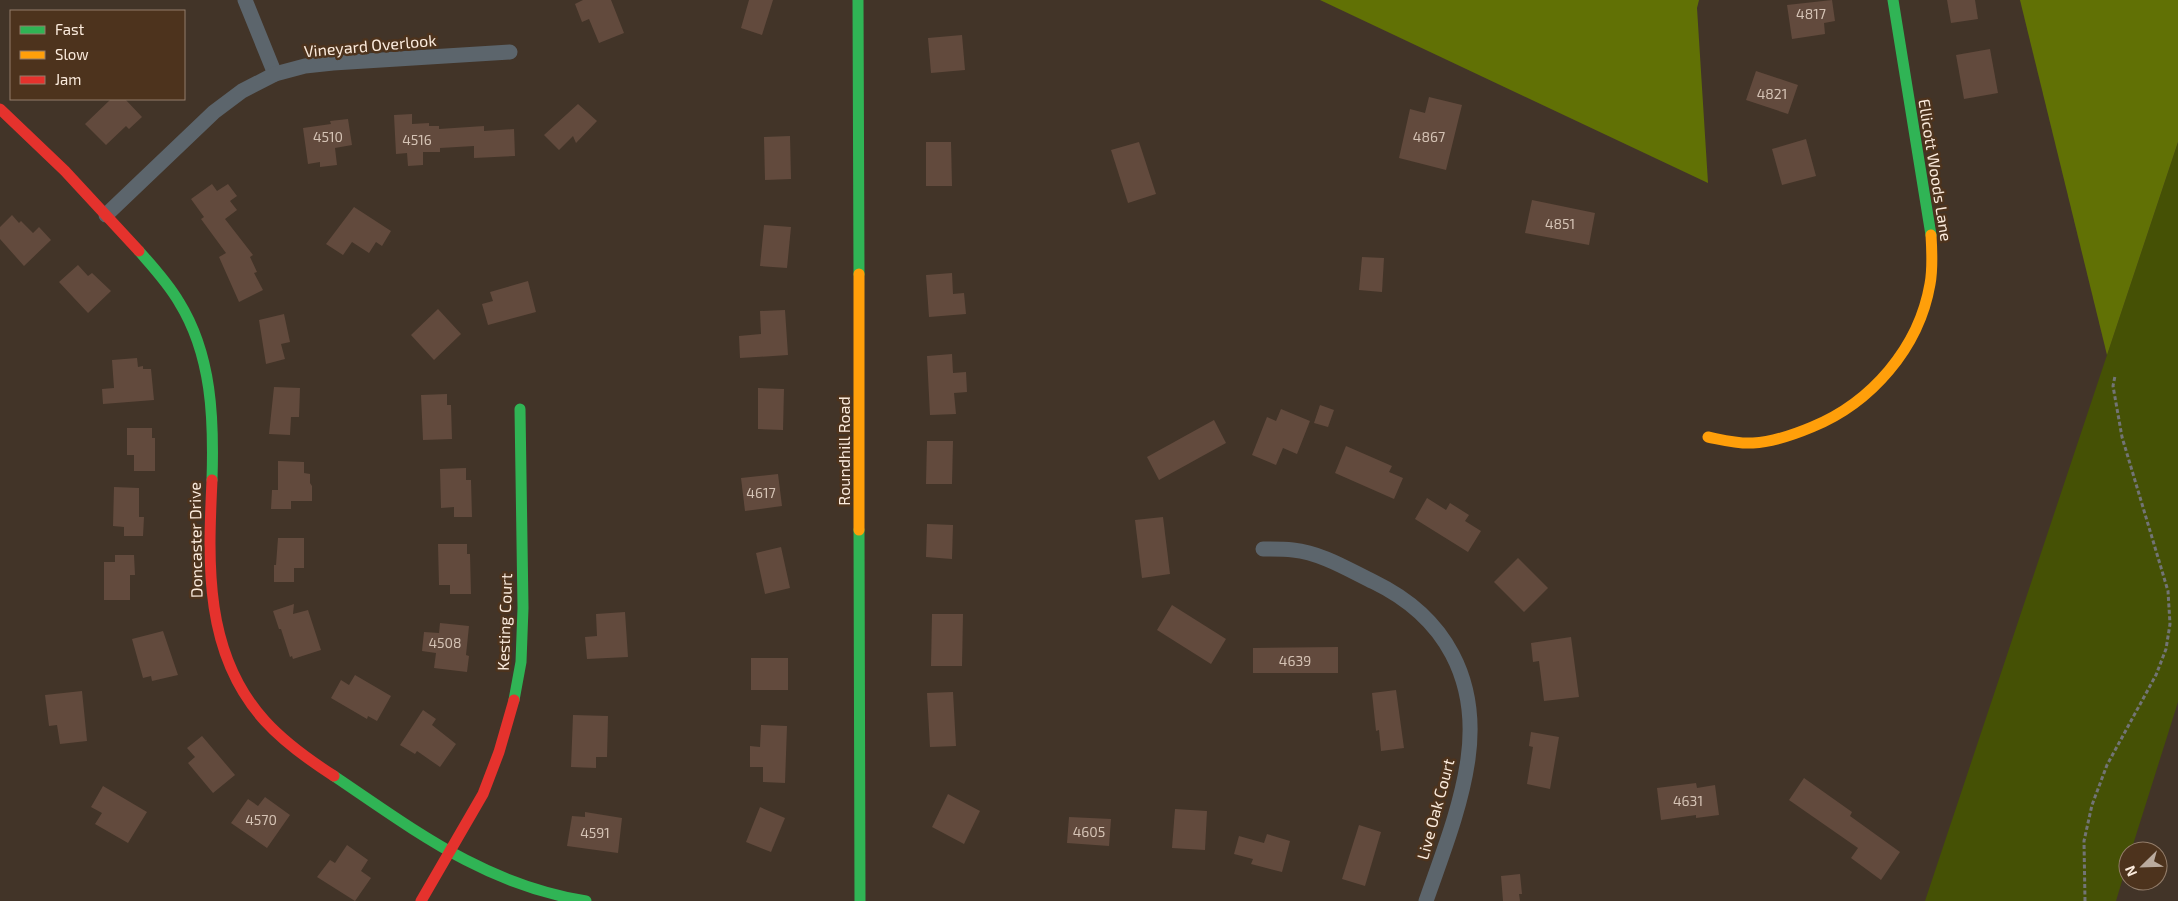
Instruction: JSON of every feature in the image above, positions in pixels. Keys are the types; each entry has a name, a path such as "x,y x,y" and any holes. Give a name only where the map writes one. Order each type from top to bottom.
{"street":[{"path":"245,0 275,74"},
{"name":"Roundhill Road","path":"858,0 860,901"},
{"name":"Ellicott Woods Lane","path":"1708,437 1747,443 1779,439 1813,428 1840,414 1864,397 1890,372 1908,347 1929,291 1932,263 1931,230 1893,0"},
{"name":"Vineyard Overlook","path":"106,215 214,112 242,91 275,74 305,66 333,63 510,52"},
{"name":"Doncaster Drive","path":"0,109 25,131 106,215 168,284 191,325 206,370 212,416 209,568 213,612 223,649 238,684 265,721 300,754 450,852 507,881 556,896 586,901"},
{"name":"Kesting Court","path":"421,901 483,794 499,752 513,704 521,662 523,608 520,409"},
{"name":"Live Oak Court","path":"1263,549 1294,550 1318,556 1389,589 1415,606 1438,628 1454,657 1466,689 1470,725 1468,759 1453,823 1426,901"}],"path":[{"path":"2085,901 2084,841 2092,805 2107,764 2156,675 2166,649 2170,624 2168,591 2122,437 2114,386 2115,376"}],"green space":[{"path":"1320,0 1699,0 1697,8 1708,183"},
{"path":"2020,0 2178,0 2178,142 2107,355"},
{"path":"2178,142 2178,702 2134,841 2118,841 2119,891 2116,901 1925,901"}],"building":[{"path":"583,0 611,0 624,33 599,43 589,19 582,22 575,4"},
{"path":"749,0 773,0 762,35 741,28"},
{"path":"1832,0 1835,21 1824,23 1825,34 1792,39 1787,5"},
{"path":"1947,0 1975,0 1978,19 1951,23"},
{"path":"962,35 965,70 931,73 928,38"},
{"path":"1990,49 1998,93 1964,99 1956,55"},
{"path":"1756,71 1798,85 1788,114 1746,100"},
{"path":"1429,97 1462,105 1446,170 1399,158 1410,109 1425,113"},
{"path":"110,100 126,100 142,117 129,129 126,126 106,145 85,124"},
{"path":"578,104 597,121 576,143 573,136 559,150 544,135"},
{"path":"412,114 412,124 429,123 429,126 439,126 439,129 484,126 484,131 514,129 515,156 474,158 474,146 440,148 440,152 423,152 423,165 408,166 407,153 396,154 394,115"},
{"path":"348,119 352,145 335,148 337,165 320,167 320,162 308,164 303,128 331,124 330,121"},
{"path":"790,136 791,179 765,180 764,137"},
{"path":"1806,139 1816,176 1782,185 1772,149"},
{"path":"926,142 951,142 952,186 926,186"},
{"path":"1139,142 1156,194 1128,203 1111,150"},
{"path":"212,184 217,191 228,184 237,196 230,201 237,210 225,219 253,255 250,257 257,272 254,273 263,290 239,302 219,257 226,253 201,219 204,217 191,199"},
{"path":"1532,200 1595,213 1589,245 1525,233"},
{"path":"354,207 391,231 382,246 376,242 369,253 352,242 343,255 326,244"},
{"path":"12,215 19,223 21,221 33,233 39,227 51,240 24,266 0,239 0,227"},
{"path":"764,225 791,227 787,268 760,266"},
{"path":"1362,257 1384,258 1382,292 1359,290"},
{"path":"78,265 88,276 92,273 111,291 88,313 59,282"},
{"path":"952,273 953,294 964,293 966,314 929,317 926,275"},
{"path":"528,281 536,312 488,325 482,304 493,301 490,292"},
{"path":"438,309 461,334 434,360 411,335"},
{"path":"785,310 788,355 740,358 739,336 761,334 760,311"},
{"path":"284,314 290,342 281,344 285,359 266,364 259,320"},
{"path":"952,354 953,373 966,372 967,392 954,393 956,414 930,415 927,356"},
{"path":"137,358 138,367 143,366 143,369 151,369 154,400 103,404 102,389 114,388 112,360"},
{"path":"274,387 300,388 299,417 291,417 290,435 269,434"},
{"path":"758,388 784,389 783,430 758,429"},
{"path":"447,394 447,405 451,405 452,439 423,440 421,395"},
{"path":"1320,405 1334,410 1328,427 1314,423"},
{"path":"1281,409 1310,421 1297,454 1283,448 1276,465 1252,455 1267,417 1276,421"},
{"path":"1214,420 1226,443 1159,480 1147,457"},
{"path":"127,428 152,428 152,438 155,438 155,471 134,471 134,455 127,455"},
{"path":"927,441 953,441 952,484 926,484"},
{"path":"1346,446 1392,466 1389,472 1403,478 1394,499 1335,473"},
{"path":"278,461 304,462 304,473 310,474 312,501 291,501 291,509 271,509 272,490 278,490"},
{"path":"466,468 466,480 471,480 472,517 454,517 454,507 441,508 440,469"},
{"path":"778,474 782,506 745,511 741,478"},
{"path":"114,487 139,488 139,517 144,517 143,536 124,536 124,527 113,526"},
{"path":"1427,498 1446,510 1450,503 1469,515 1465,521 1481,531 1468,552 1415,519"},
{"path":"1163,517 1170,574 1142,578 1135,520"},
{"path":"927,524 953,525 952,559 926,557"},
{"path":"278,538 304,538 304,568 294,568 294,582 274,582 274,565 276,565"},
{"path":"438,544 467,544 467,554 470,554 471,594 450,594 450,585 439,585"},
{"path":"781,547 790,588 765,594 756,553"},
{"path":"115,555 134,555 135,575 130,575 130,600 104,600 104,562 115,562"},
{"path":"1518,558 1548,588 1524,612 1494,582"},
{"path":"294,604 293,614 308,610 321,650 293,659 292,656 290,657 273,611"},
{"path":"1172,605 1226,639 1211,664 1157,630"},
{"path":"625,612 628,657 587,659 585,637 597,636 596,614"},
{"path":"932,614 963,614 962,666 931,666"},
{"path":"440,623 469,626 466,655 469,656 467,672 434,668 436,653 422,651 424,632 439,633"},
{"path":"163,631 178,675 152,681 151,676 143,678 132,639"},
{"path":"1571,637 1579,697 1544,701 1539,661 1533,662 1531,643"},
{"path":"1338,647 1338,673 1253,673 1253,648"},
{"path":"751,658 788,658 788,690 751,690"},
{"path":"355,675 391,696 377,721 368,716 367,719 331,698 341,680 349,685"},
{"path":"1396,690 1404,748 1381,751 1379,730 1376,731 1372,693"},
{"path":"82,691 87,741 60,744 57,725 49,726 45,695"},
{"path":"953,692 956,746 930,747 927,693"},
{"path":"423,710 436,719 432,725 456,744 440,767 417,751 415,754 400,745"},
{"path":"573,715 608,716 607,757 596,757 596,768 571,767"},
{"path":"761,725 787,726 785,783 763,782 763,767 750,767 750,746 760,747"},
{"path":"1531,732 1559,737 1550,789 1527,784 1533,747 1529,746"},
{"path":"202,736 235,775 213,793 188,763 195,757 187,748"},
{"path":"1804,778 1852,812 1850,816 1900,852 1881,880 1851,858 1858,848 1789,800"},
{"path":"1696,783 1697,788 1715,785 1719,815 1696,818 1696,815 1661,820 1657,788"},
{"path":"103,786 147,812 128,843 95,824 102,813 91,807"},
{"path":"948,794 980,811 964,844 932,827"},
{"path":"265,797 290,815 267,848 231,823 248,799 258,806"},
{"path":"760,807 785,818 771,852 746,842"},
{"path":"1175,809 1207,811 1205,850 1172,848"},
{"path":"585,812 622,818 618,853 567,846 572,816 585,817"},
{"path":"1069,817 1111,819 1109,846 1067,843"},
{"path":"1359,825 1381,832 1365,886 1342,879"},
{"path":"1267,834 1290,841 1282,872 1251,864 1253,859 1234,854 1239,836 1264,843"},
{"path":"347,845 368,860 361,871 371,878 355,901 317,877 330,860 335,863"},
{"path":"1520,874 1522,894 1519,894 1520,901 1503,901 1501,876"}],"traffic: fast":[{"path":"858,0 859,274"},
{"path":"1893,0 1931,235"},
{"path":"139,251 175,295 190,322 198,344 209,388 212,480"},
{"path":"514,700 521,662 523,608 520,409"},
{"path":"859,530 860,901"},
{"path":"334,776 423,836 483,869 549,893 586,901"}],"traffic: slow":[{"path":"1708,437 1730,442 1747,443 1783,438 1834,417 1854,404 1872,388 1903,351 1915,330 1924,308 1932,272 1931,235"},
{"path":"859,274 859,530"}],"traffic: jam":[{"path":"0,109 65,171 139,251"},
{"path":"212,480 211,576 220,638 230,667 245,695 265,721 298,751 334,776"},
{"path":"421,901 483,794 499,752 514,700"}]}
